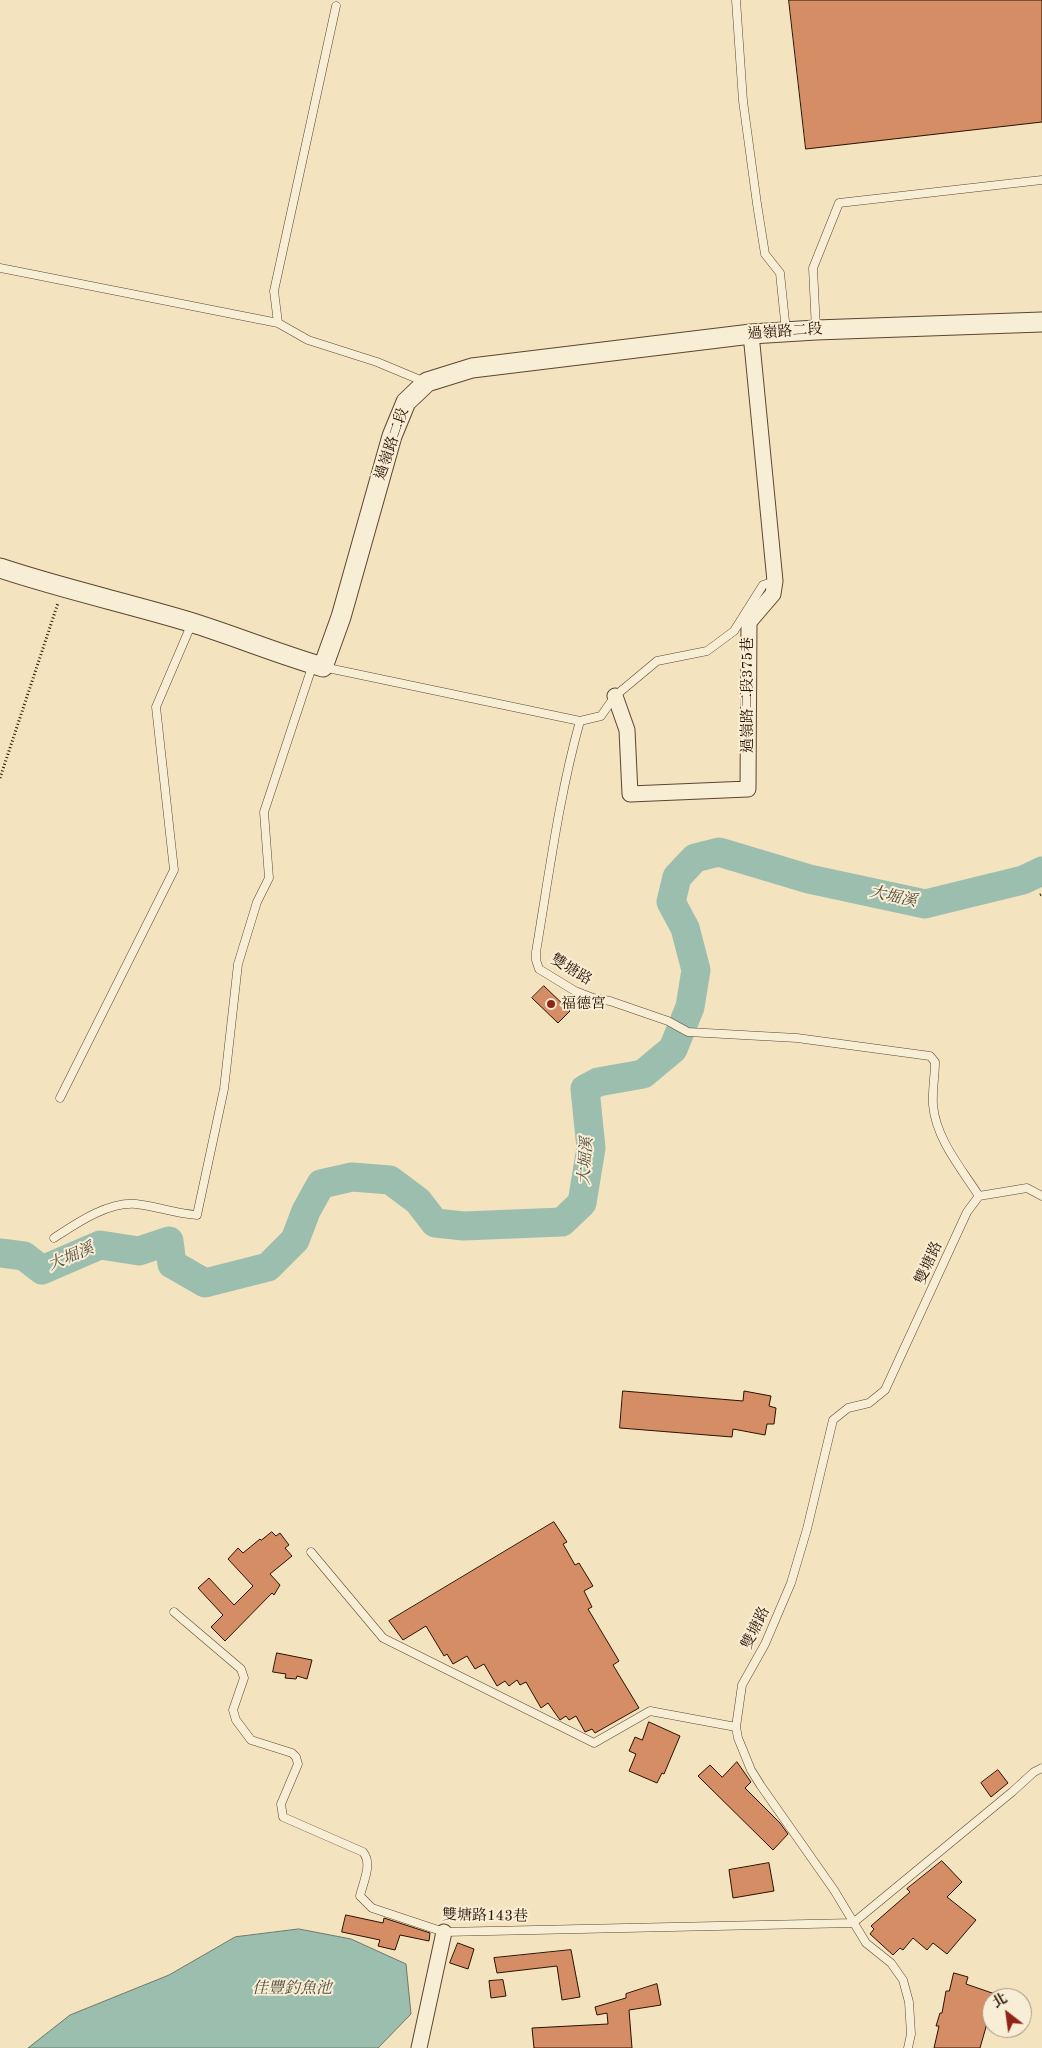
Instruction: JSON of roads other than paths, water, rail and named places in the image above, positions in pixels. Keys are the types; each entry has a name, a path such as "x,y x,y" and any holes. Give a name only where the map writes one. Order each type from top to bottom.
{"street":[{"name":"過嶺路二段","path":"318,665 341,616 392,436 406,402 427,382 472,368 751,334 786,331 1042,322"},
{"name":"過嶺路二段375巷","path":"615,696 628,730 630,794 748,789 749,622 773,594 775,581 751,334"},
{"path":"0,568 63,588 94,594 192,623 318,665"},
{"path":"419,2048 444,1932"}],"lane":[{"path":"736,0 743,101 757,204 766,254 780,273 786,331"},
{"path":"278,323 274,291 336,6"},
{"path":"816,330 813,268 839,203 1042,180"},
{"path":"0,268 278,323 308,340 377,362 427,382"},
{"path":"54,1238 76,1224 109,1208 123,1204 136,1204 197,1216 224,1089 238,964 257,902 269,878 264,812 318,665 580,721 601,716 615,696 657,661 707,651 734,631 763,585 775,581"},
{"path":"60,1098 174,870 156,707 192,623"},
{"name":"雙塘路","path":"580,721 570,755 562,796 536,960 539,969 592,998 610,1001 668,1021 688,1032 797,1038 930,1056 935,1062 933,1105 942,1137 979,1196 967,1212 885,1390 869,1403 848,1408 833,1420 807,1529 791,1583 765,1644 742,1685 736,1727 742,1749 751,1770 834,1890 866,1943 891,1963 904,1980 909,2002 911,2034 908,2048"},
{"path":"979,1196 1026,1188 1042,1196"},
{"path":"311,1552 383,1638 594,1743 650,1711 736,1727"},
{"name":"雙塘路143巷","path":"174,1612 241,1669 244,1678 233,1710 236,1720 251,1740 292,1753 298,1764 281,1804 283,1817 363,1852 368,1864 360,1896 372,1908 444,1932 853,1923"},
{"path":"853,1923 1034,1772 1042,1768"}],"water":[{"name":"佳豐釣魚池","path":"299,1929 351,1939 406,1964 411,2014 378,2048 28,2048 70,2015 169,1975 235,1937"}],"waterway":[{"name":"大堀溪","path":"0,1253 24,1256 42,1270 100,1245 139,1251 169,1241 172,1264 205,1283 268,1267 295,1240 306,1211 321,1184 352,1177 390,1180 418,1201 435,1223 464,1226 562,1222 582,1203 591,1148 585,1089 598,1082 643,1074 673,1049 690,1007 696,970 685,928 671,902 677,877 695,858 719,852 809,879 925,904 1023,880 1042,871"}],"place":[{"name":"福德宮","path":"551,1004"}]}
